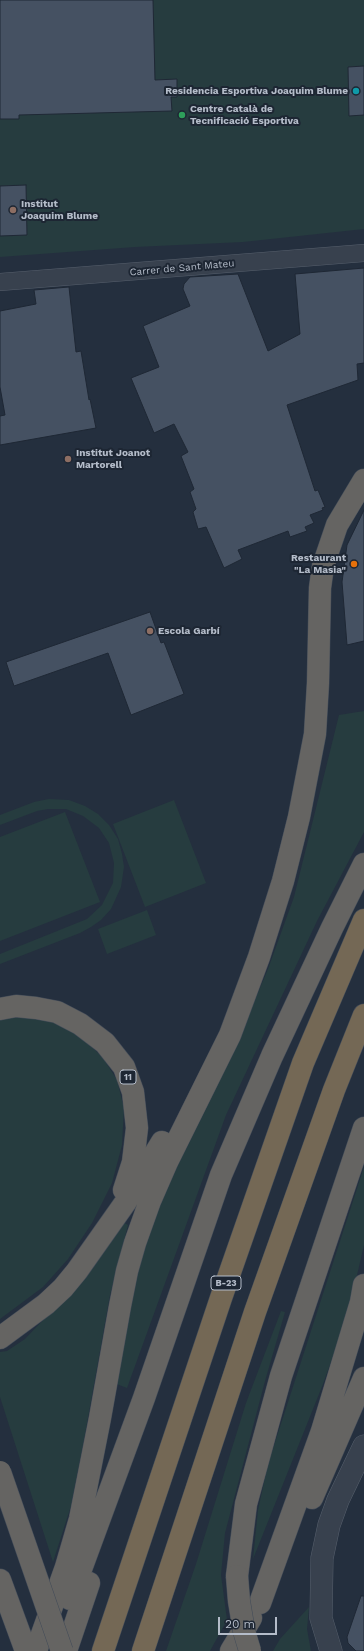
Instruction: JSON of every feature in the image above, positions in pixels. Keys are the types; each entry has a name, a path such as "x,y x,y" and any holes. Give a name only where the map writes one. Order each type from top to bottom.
{"highway":[{"path":"36,1651 66,1567 80,1518 120,1306 135,1243 150,1201 167,1162 230,1035 259,958 282,881 299,817 315,734 318,683 320,588 323,566 337,525 364,480"},
{"path":"51,1651 144,1398 221,1175 275,1049 364,864"},
{"path":"0,1338 24,1321 63,1288 92,1251 147,1169 188,1095 246,972 282,881"},
{"name":"B-23","path":"103,1651 221,1298 303,1063 364,920"},
{"name":"11","path":"0,1009 16,1006 57,1012 80,1024 105,1043 124,1067 133,1092 136,1111 136,1146 129,1176 107,1228"},
{"path":"143,1651 255,1312 334,1090 364,1015"},
{"path":"250,1651 242,1616 237,1576 246,1504 281,1376 364,1128"},
{"path":"260,1603 322,1430 361,1302 364,1285"},
{"path":"231,1651 260,1603 297,1536 364,1378"},
{"path":"66,1651 95,1564 144,1398"},
{"path":"0,1472 62,1651"},
{"path":"0,1580 26,1651"}],"street":[{"name":"Carrer de Sant Mateu","path":"0,282 364,253"},
{"path":"331,1651 321,1618 322,1558 329,1526 338,1500 364,1446"}],"green space":[{"name":"Centre Català de Tecnificació Esportiva","path":"0,0 364,0 364,229 243,242 135,247 0,257"},
{"path":"364,711 364,832 317,921 226,1115 127,1388 114,1383 138,1264 153,1212 234,1049 268,969 294,897 339,715"},
{"path":"49,799 69,800 85,806 98,814 109,825 118,839 122,854 124,867 121,887 111,909 101,920 91,927 80,933 0,964 0,954 87,919 102,905 113,883 114,863 109,843 99,828 83,816 66,809 48,809 37,811 0,825 0,815 34,802"},
{"path":"174,800 206,883 145,907 113,824"},
{"path":"65,812 100,902 0,941 0,837"},
{"path":"147,910 156,935 107,954 98,929"},
{"path":"24,1017 46,1018 69,1029 86,1041 103,1058 117,1080 124,1108 122,1145 112,1183 92,1223 68,1259 43,1287 0,1319 0,1019"},
{"path":"364,1167 364,1245 348,1314 323,1384 253,1559 258,1510 268,1464"},
{"path":"123,1222 128,1225 110,1295 71,1506 53,1562 0,1397 0,1352 7,1351 25,1339 83,1278"},
{"path":"281,1311 285,1312 265,1381 225,1533 221,1575 227,1620 210,1651 166,1651 196,1564 246,1403"},
{"path":"309,1607 307,1629 311,1651 273,1651 280,1639"}],"building":[{"path":"0,0 153,0 155,80 177,79 177,97 171,97 172,111 19,115 19,119 0,119"},
{"name":"Residencia Esportiva Joaquim Blume","path":"364,66 364,115 349,116 348,67"},
{"name":"Institut Joaquim Blume","path":"26,185 27,235 0,236 0,186"},
{"path":"364,268 364,363 357,364 358,380 287,405 315,491 318,490 325,507 322,508 323,510 310,515 314,523 305,527 307,531 290,537 288,531 238,550 242,559 224,568 206,527 198,529 193,512 196,509 190,492 194,489 181,456 188,452 174,424 154,433 131,378 159,367 143,326 190,306 183,289 184,284 190,277 238,274 268,351 300,334 295,274"},
{"path":"69,287 76,352 81,351 89,400 90,399 96,428 0,445 0,416 5,415 0,387 0,311 36,304 34,290"},
{"name":"Restaurant \"La Masia\"","path":"364,510 364,641 347,645 342,582 347,545"},
{"path":"150,612 161,643 164,642 184,694 131,715 108,653 14,686 6,662"},
{"path":"361,1596 364,1596 364,1651 356,1651 348,1643 347,1637"}],"place":[{"name":"Residencia Esportiva Joaquim Blume","path":"356,91"},
{"name":"Centre Català de Tecnificació Esportiva","path":"182,115"},
{"name":"Institut Joaquim Blume","path":"13,210"},
{"name":"Institut Joanot Martorell","path":"68,459"},
{"name":"Restaurant \"La Masia\"","path":"354,564"},
{"name":"Escola Garbí","path":"150,631"}]}
